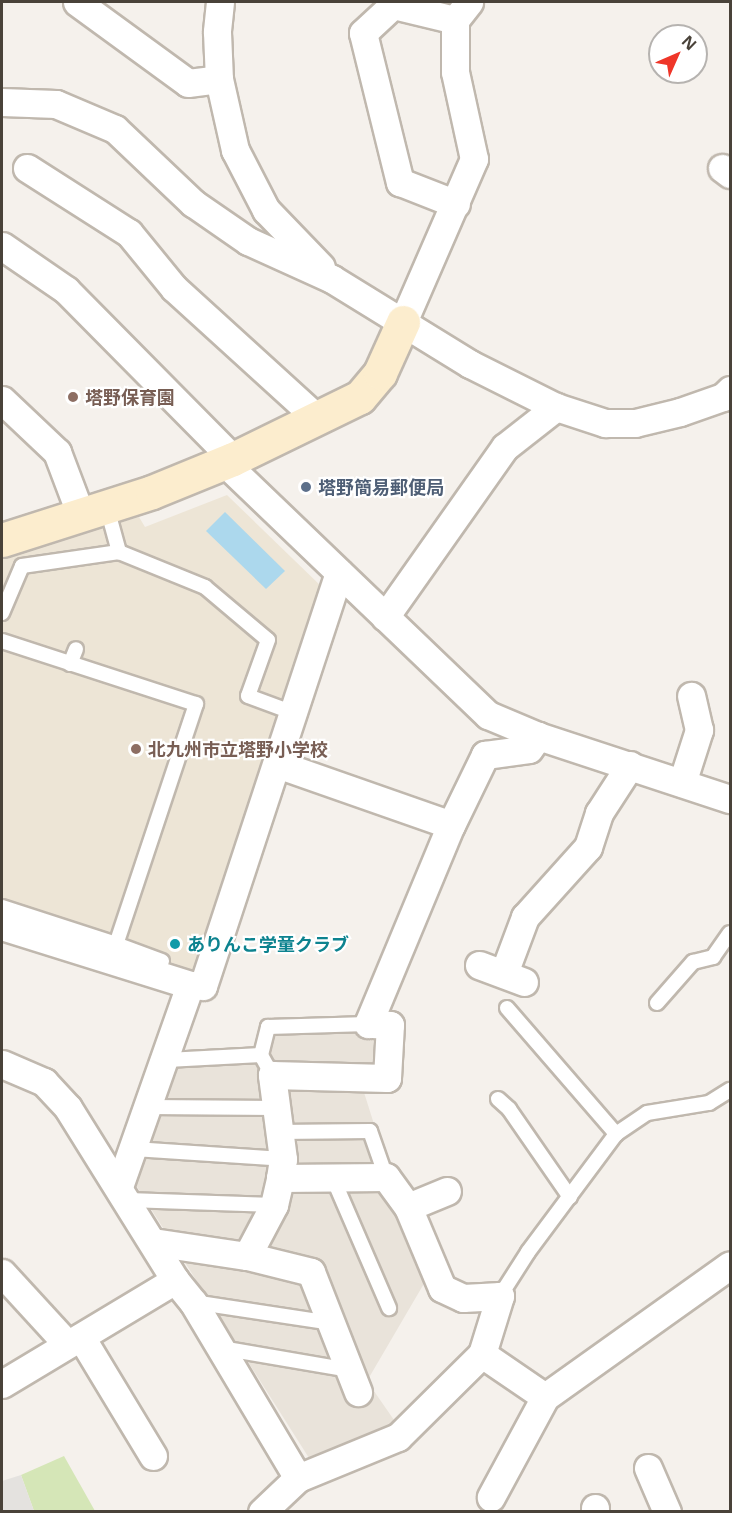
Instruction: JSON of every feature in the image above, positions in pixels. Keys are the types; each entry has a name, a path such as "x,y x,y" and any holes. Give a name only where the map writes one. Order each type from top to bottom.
{"street":[{"path":"77,2 188,83 219,79"},
{"path":"220,2 217,32 219,79 236,150 266,210 332,279"},
{"path":"2,540 94,511 228,460 360,397 380,373 456,204 474,159 455,72 462,10 393,5 363,33 400,182 456,204"},
{"path":"2,102 56,104 115,129 193,203 248,241 332,279 470,364 556,407 605,423 635,423 680,412 723,397 730,390"},
{"path":"27,168 129,233 174,288 318,419"},
{"path":"2,246 66,290 339,573 488,716 538,736 730,799"},
{"path":"2,400 57,452 94,511"},
{"path":"385,617 505,447 556,407"},
{"path":"6,918 190,985 203,986 339,573"},
{"path":"682,783 699,730 691,696"},
{"path":"247,1256 274,1205 281,1168 278,1120 266,1065 387,1078 390,1025 368,1024 451,825 485,755 529,749 538,736"},
{"path":"277,764 451,825"},
{"path":"502,973 525,917 588,847 599,813 630,765"},
{"path":"124,1193 134,1149 167,1060 190,985"},
{"path":"2,1064 44,1082 68,1108 124,1193 174,1280 193,1302 298,1478"},
{"path":"262,1512 298,1478 398,1437 482,1354 500,1296 463,1298 442,1288 408,1208 386,1177 332,1176 281,1168"},
{"path":"408,1208 447,1191"},
{"path":"153,1242 247,1256 311,1272 354,1381"},
{"path":"491,1497 545,1396 730,1265"},
{"path":"2,1273 74,1341 153,1456"},
{"path":"2,1384 174,1280"},
{"path":"482,1354 545,1396"},
{"path":"648,1468 667,1512"}],"lane":[{"path":"94,511 119,552"},
{"path":"2,613 22,566 119,552 205,587 268,640 248,696 294,712"},
{"path":"2,641 195,704 116,944"},
{"path":"70,664 76,649"},
{"path":"46,931 116,944 162,961"},
{"path":"657,1003 693,962 712,957 730,933"},
{"path":"507,1008 616,1134"},
{"path":"167,1060 266,1065 268,1027 274,1025 368,1024"},
{"path":"500,1296 616,1134 647,1113 709,1103 730,1090"},
{"path":"498,1099 509,1109 570,1197"},
{"path":"149,1107 370,1131 386,1177"},
{"path":"134,1149 281,1168"},
{"path":"332,1176 389,1308"},
{"path":"124,1193 274,1205"},
{"path":"193,1302 332,1323"},
{"path":"219,1347 354,1381"}],"shaded area":[{"name":"北九州市立塔野小学校","path":"227,495 323,588 197,972 2,909 2,556 139,517 145,527"},
{"path":"274,1017 393,1018 393,1086 362,1086 390,1175 429,1275 367,1381 394,1420 381,1431 309,1458 132,1179 171,1069 254,1060 265,1053"},
{"path":"21,1475 34,1511 2,1511 2,1481"}],"green space":[{"path":"64,1456 95,1511 34,1511 21,1475"}],"water":[{"path":"225,512 285,571 266,589 206,531"}],"place":[{"name":"塔野保育園","path":"73,397"},
{"name":"塔野簡易郵便局","path":"306,487"},
{"name":"北九州市立塔野小学校","path":"136,749"},
{"name":"ありんこ学童クラブ","path":"175,944"}]}
